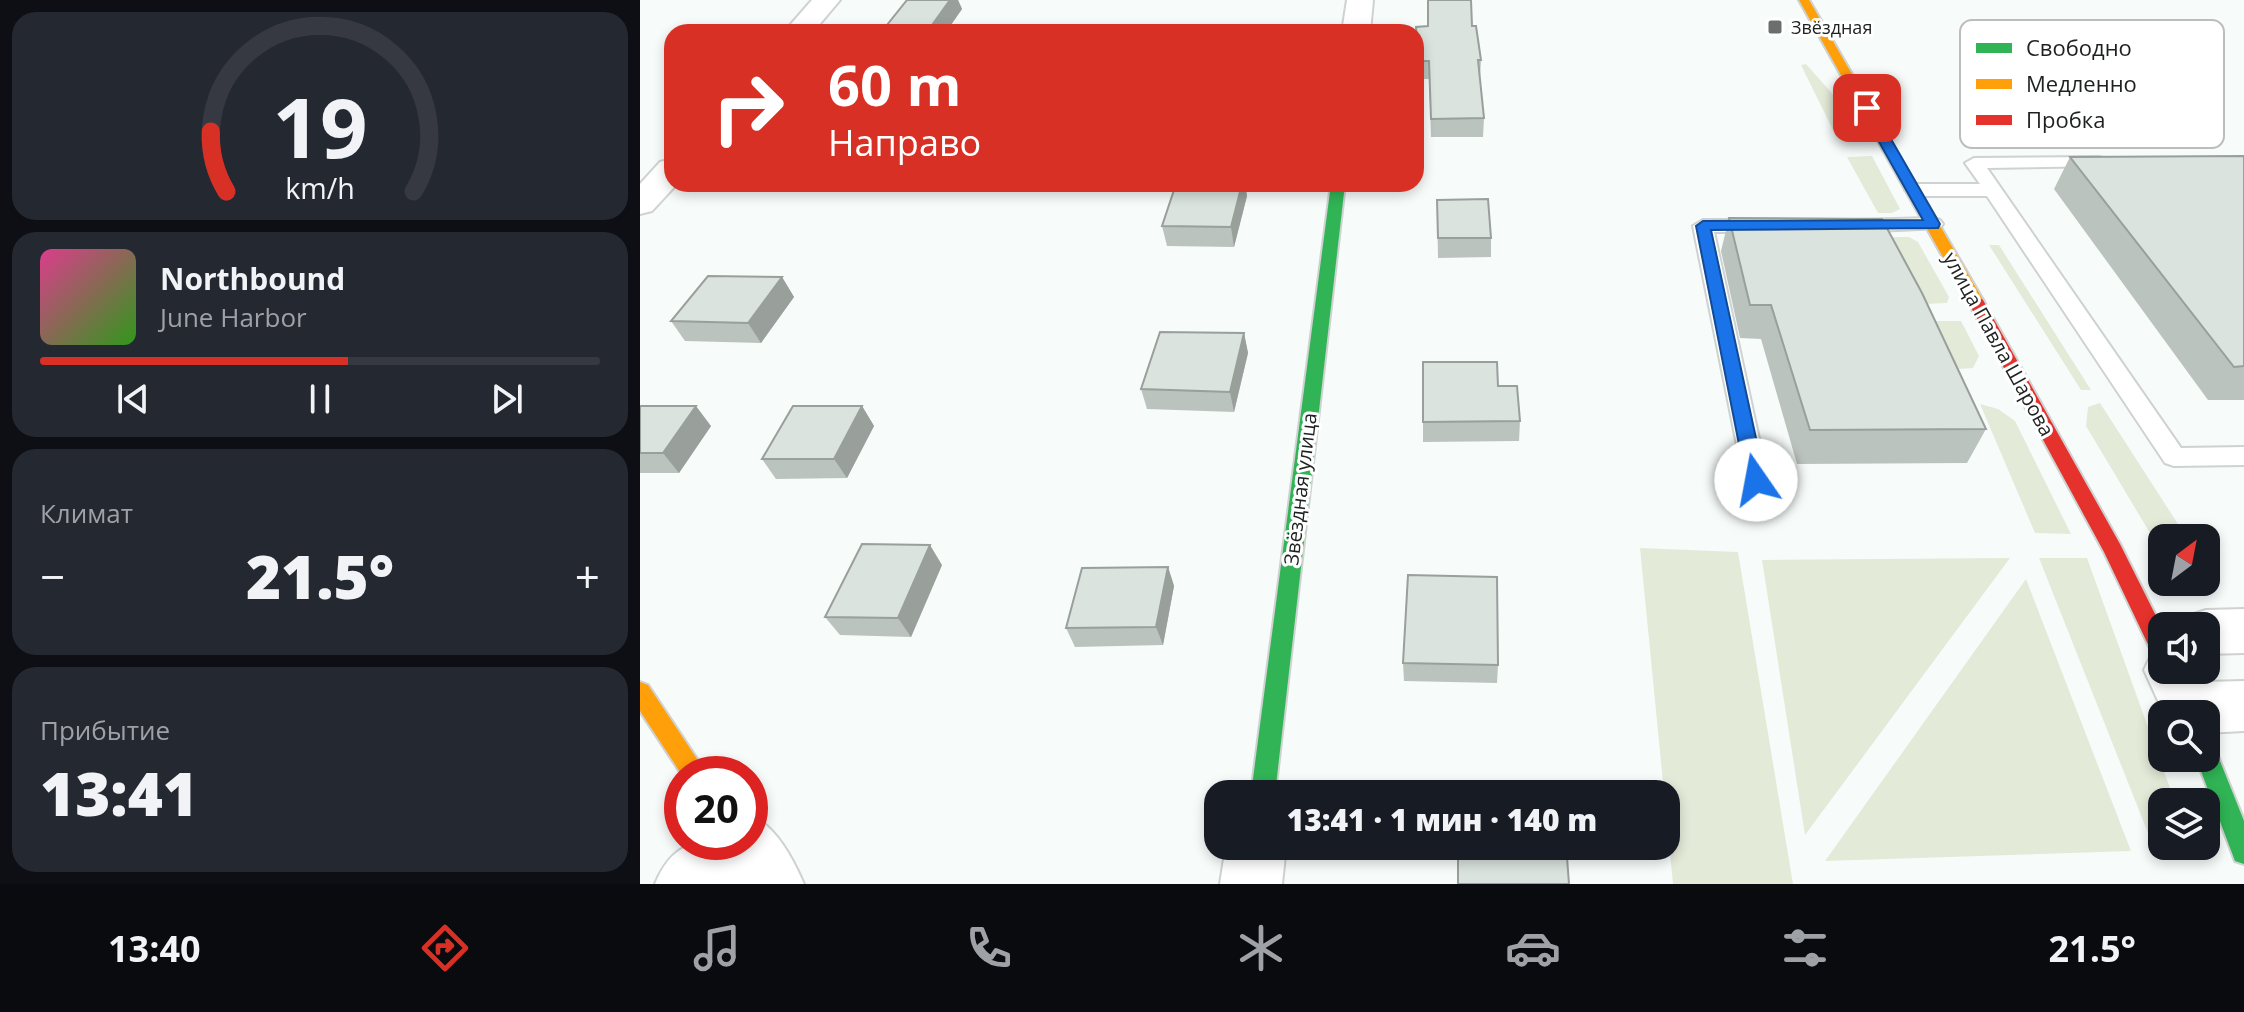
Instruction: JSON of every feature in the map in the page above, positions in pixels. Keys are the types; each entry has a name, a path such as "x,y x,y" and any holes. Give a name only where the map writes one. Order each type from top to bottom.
{"street":[{"path":"805,24 827,0"},
{"path":"1357,24 1360,0"},
{"name":"улица Павла Шарова","path":"1804,0 1933,224 2113,550 2148,622"},
{"path":"640,204 664,178"},
{"name":"Звёздная улица","path":"1265,780 1337,192"},
{"path":"2220,632 2244,631"},
{"name":"улица Павла Шарова","path":"2178,684 2244,852"},
{"path":"2186,684 2244,706"},
{"path":"640,692 683,756"},
{"path":"686,884 743,860"},
{"path":"1251,884 1254,860"}],"lane":[{"path":"2117,161 1974,163 2174,457 2244,456"},
{"path":"1914,190 1993,190"},
{"path":"1826,226 1933,224"},
{"path":"1756,480 1703,226 1780,226"}],"green space":[{"path":"1806,64 1844,107 1856,133 1852,137 1836,136 1801,65"},
{"path":"1872,156 1900,209 1892,213 1878,213 1847,157"},
{"path":"1888,237 1909,237 1918,242 1949,297 1947,303 1924,304"},
{"path":"1989,245 1999,245 2091,390 2081,390"},
{"path":"1934,321 1961,321 1979,356 1973,368 1958,369"},
{"path":"2100,403 2178,524 2148,524 2148,530 2086,426 2088,407"},
{"path":"1980,404 1998,409 2015,421 2071,534 2035,533"},
{"path":"1640,548 1738,552 1793,884 1673,884 1671,860 1680,860 1680,780 1663,780"},
{"path":"2010,558 1805,835 1762,560"},
{"path":"2039,558 2087,558 2148,727 2148,772 2164,772 2170,788 2148,788 2148,833"},
{"path":"2026,579 2131,851 1825,861"}],"building":[{"path":"907,0 950,0 933,24 888,24"},
{"path":"1428,0 1471,0 1472,26 1476,26 1481,60 1478,60 1484,118 1431,119 1429,61 1424,61 1424,26 1428,26"},
{"path":"2244,156 2244,366 2234,367 2070,157"},
{"path":"1173,192 1240,192 1231,227 1162,226"},
{"path":"1488,199 1491,238 1438,238 1437,200"},
{"path":"1729,218 1882,219 1922,293 1986,429 1810,430 1771,305 1750,305"},
{"path":"708,276 782,277 748,323 671,321"},
{"path":"1160,332 1244,333 1230,392 1141,389"},
{"path":"1423,362 1497,362 1498,386 1517,386 1520,421 1423,422"},
{"path":"640,406 696,406 663,453 640,453"},
{"path":"793,406 862,406 834,459 762,459"},
{"path":"862,544 930,545 898,618 825,617"},
{"path":"1168,567 1156,627 1066,628 1082,568"},
{"path":"1408,575 1497,577 1498,665 1403,663"},
{"path":"1458,860 1567,860 1569,884 1458,884"}],"traffic: fast":[{"path":"1265,780 1337,192"},
{"path":"2213,772 2244,852"}],"traffic: slow":[{"path":"1804,0 1975,300"},
{"path":"640,692 683,756"}],"traffic: jam":[{"path":"1975,300 2113,550 2148,621"}],"place":[{"name":"Звёздная","path":"1775,27"}],"route":[{"path":"1756,480 1703,226 1933,224 1867,108"}]}
